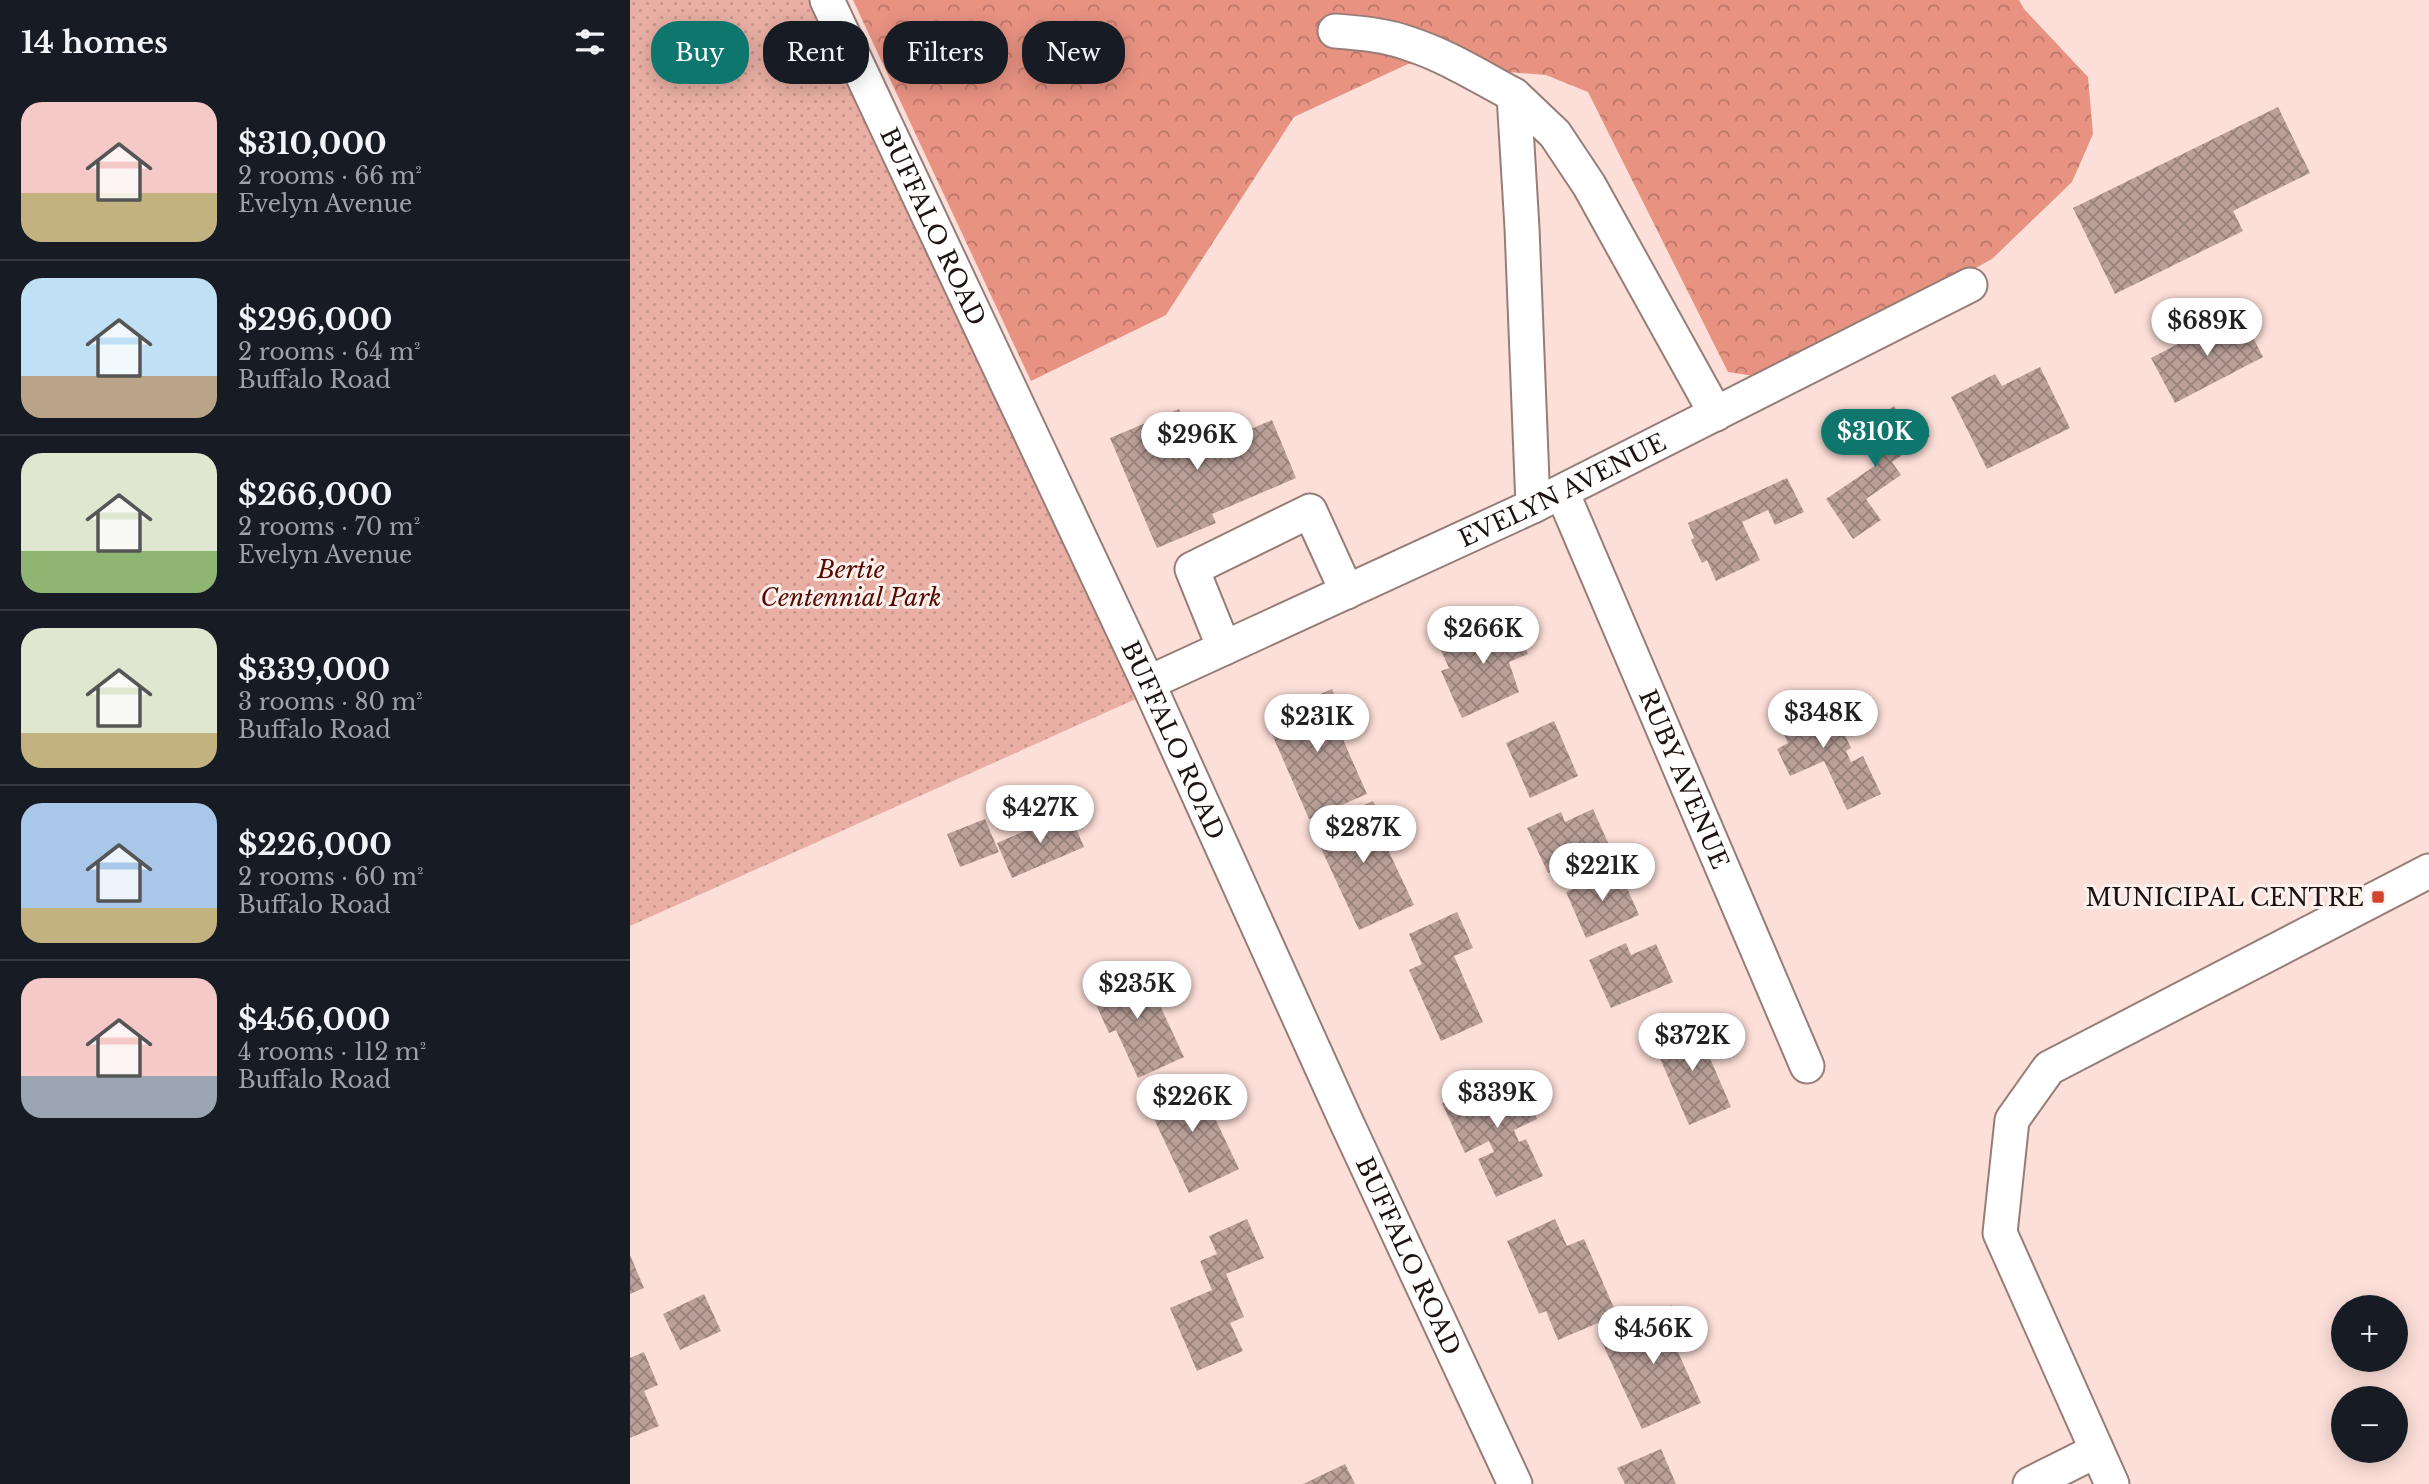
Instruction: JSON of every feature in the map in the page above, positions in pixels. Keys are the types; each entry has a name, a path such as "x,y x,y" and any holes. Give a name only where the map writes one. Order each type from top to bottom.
{"street":[{"name":"BUFFALO ROAD","path":"827,0 1148,683 1514,1484"},
{"path":"1335,31 1376,35 1410,43 1437,54 1514,94 1555,134 1589,185 1716,414"},
{"path":"1514,94 1522,228 1548,499"},
{"name":"EVELYN AVENUE","path":"1148,683 1548,499 1970,285"},
{"name":"RUBY AVENUE","path":"1548,499 1807,1066"},
{"path":"1224,648 1192,569 1310,511 1347,592"},
{"path":"2112,1484 2000,1233 2012,1120 2049,1068 2429,871"},
{"path":"2030,1484 2096,1451"}],"green space":[{"name":"Bertie Centennial Park","path":"630,0 826,0 836,21 763,21 763,84 865,84 1147,694 630,926"},
{"path":"853,0 2019,0 2024,9 2088,77 2093,134 2072,182 1992,259 1773,379 1728,372 1588,92 1546,75 1408,64 1294,117 1166,315 1031,381 892,84 1008,84 1008,21 883,21 883,64 869,34 869,21 863,21"}],"building":[{"path":"2278,107 2310,173 2233,211 2243,231 2115,294 2073,208"},
{"path":"2240,312 2263,357 2175,403 2151,358"},
{"path":"2040,367 2070,428 1987,469 1951,397 1995,374 2002,386"},
{"path":"1894,406 1911,431 1922,424 1930,436 1892,462 1901,475 1866,499 1881,520 1853,539 1826,499 1876,465 1854,434"},
{"path":"1179,409 1193,444 1244,423 1246,431 1272,420 1296,478 1212,514 1216,523 1157,548 1110,438"},
{"path":"1787,478 1804,512 1775,525 1768,510 1742,522 1760,560 1716,581 1707,560 1702,563 1691,540 1694,538 1688,523"},
{"path":"1510,615 1528,654 1509,662 1519,692 1462,718 1441,671 1449,668 1440,648"},
{"path":"1332,689 1346,722 1337,726 1367,794 1309,819 1265,718"},
{"path":"1815,692 1828,720 1836,716 1851,748 1846,751 1851,762 1863,756 1881,794 1847,810 1824,761 1790,776 1777,749 1788,743 1773,711"},
{"path":"1554,721 1578,776 1530,798 1506,743"},
{"path":"1373,801 1389,836 1383,839 1414,905 1359,930 1312,829"},
{"path":"1593,809 1609,845 1548,873 1527,828 1561,812 1565,822"},
{"path":"1069,812 1084,847 1012,878 997,843"},
{"path":"985,819 999,852 960,867 947,834"},
{"path":"1618,868 1639,915 1586,938 1566,892"},
{"path":"1457,912 1473,948 1454,956 1483,1022 1441,1041 1409,970 1422,964 1409,934"},
{"path":"1626,943 1631,955 1656,944 1673,982 1611,1008 1589,960"},
{"path":"1141,965 1184,1057 1138,1078 1116,1030 1109,1033 1089,989"},
{"path":"1694,1021 1731,1107 1689,1125 1652,1040"},
{"path":"1515,1070 1537,1119 1514,1130 1519,1142 1526,1139 1543,1176 1496,1197 1478,1159 1494,1152 1489,1141 1465,1153 1442,1103"},
{"path":"1195,1076 1239,1169 1189,1193 1145,1100"},
{"path":"1247,1219 1264,1258 1226,1274 1244,1317 1230,1323 1243,1351 1197,1371 1170,1308 1212,1290 1200,1261 1217,1254 1209,1236"},
{"path":"1555,1219 1567,1246 1584,1239 1617,1315 1558,1340 1546,1311 1539,1314 1507,1241"},
{"path":"630,1255 644,1288 630,1294"},
{"path":"704,1294 721,1331 680,1350 663,1314"},
{"path":"1672,1305 1690,1344 1677,1350 1701,1403 1642,1429 1600,1338"},
{"path":"644,1352 658,1385 644,1391 659,1426 630,1438 630,1358"},
{"path":"1661,1449 1676,1484 1625,1484 1617,1468"},
{"path":"1345,1464 1355,1484 1303,1484"}],"place":[{"name":"MUNICIPAL CENTRE","path":"2378,897"}]}
